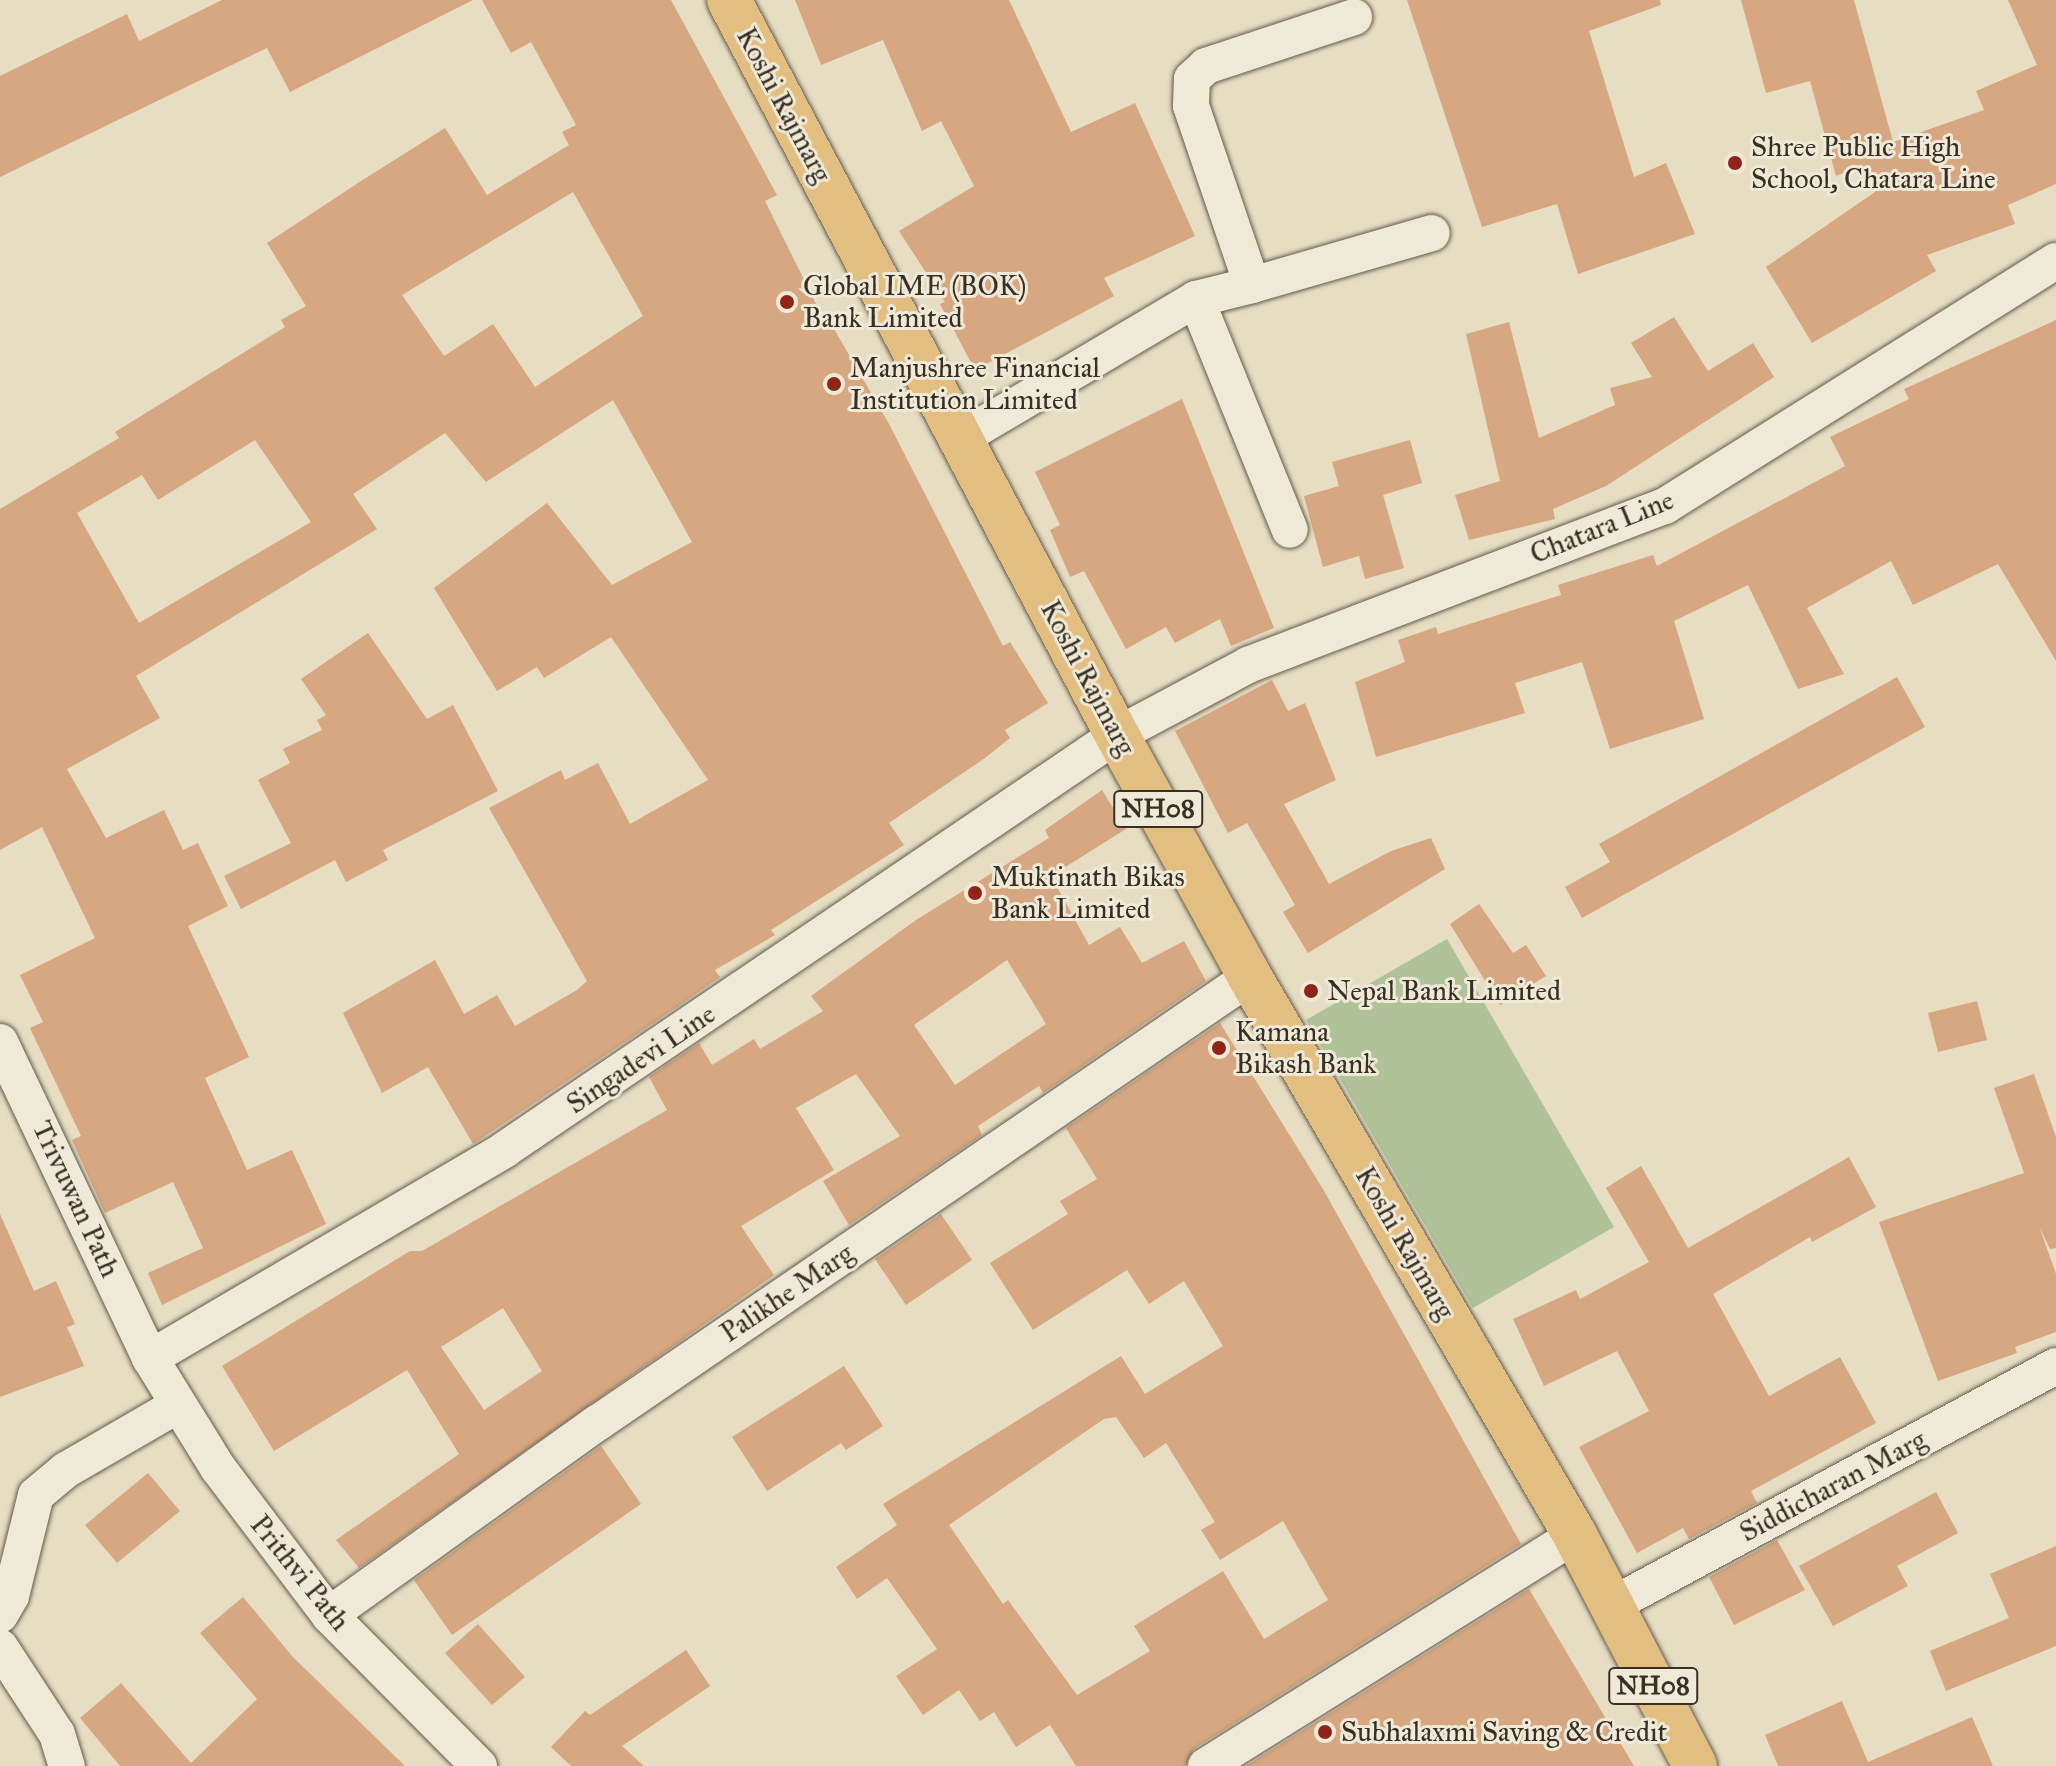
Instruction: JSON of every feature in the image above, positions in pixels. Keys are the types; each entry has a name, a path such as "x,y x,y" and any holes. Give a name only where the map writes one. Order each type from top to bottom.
{"main road":[{"name":"Koshi Rajmarg","path":"729,0 1117,735 1250,977 1575,1535 1695,1766"}],"street":[{"path":"1252,285 1191,106 1192,79 1206,66 1354,17"},
{"path":"961,438 1196,299 1432,233"},
{"name":"Chatara Line","path":"1117,735 1248,665 1665,506 2056,261"},
{"path":"1196,299 1290,530"},
{"name":"Singadevi Line","path":"150,1358 504,1150 1117,735"},
{"name":"Palikhe Marg","path":"329,1615 599,1422 1250,977"},
{"name":"Trivuwan Path","path":"0,1042 150,1358"},
{"name":"Prithvi Path","path":"150,1358 218,1468 329,1615 479,1766"},
{"name":"Siddicharan Marg","path":"1610,1606 2056,1366"},
{"path":"0,1615 11,1596 36,1495 66,1470 178,1405"},
{"path":"1206,1766 1575,1535"},
{"path":"0,1647 57,1734 67,1766"}],"green space":[{"path":"1447,939 1614,1227 1473,1308 1306,1020"}],"building":[{"path":"222,0 473,0 290,92 267,48 0,177 0,76 127,14 139,41"},
{"path":"482,0 671,0 777,195 765,201 826,324 830,322 889,424 1003,646 1010,642 1048,703 1005,730 1010,738 985,758 889,823 904,845 771,930 775,935 715,970 720,977 473,1144 428,1067 382,1093 343,1013 435,960 464,1014 497,995 515,1026 577,990 587,981 489,808 561,770 565,780 598,763 630,824 708,780 611,637 544,678 537,667 497,691 434,588 547,503 612,585 692,542 613,400 486,482 445,433 353,494 377,529 136,676 160,718 67,769 106,838 164,810 183,850 198,843 228,906 188,926 249,1057 205,1078 247,1170 292,1150 326,1224 162,1305 148,1273 203,1248 173,1182 105,1213 72,1140 81,1136 30,1028 43,1022 20,975 95,938 42,827 0,850 0,509 119,438 115,432 285,327 281,320 306,306 267,243 358,183 445,128 487,195 569,145 562,132 576,125 531,42 511,53","holes":["573,192 643,316 535,387 493,324 444,356 402,295","255,440 311,522 139,623 77,513 142,475 158,500"]},
{"path":"795,0 1009,0 1071,132 1135,103 1195,236 1104,278 1114,296 975,370 940,304 945,302 899,231 974,186 941,121 922,131 883,40 821,65"},
{"path":"1407,0 1660,0 1661,5 1589,31 1634,177 1666,163 1695,234 1578,274 1557,204 1482,227"},
{"path":"1741,0 1854,0 1893,142 1984,110 1976,91 2037,65 2008,0 2056,0 2056,184 2008,205 2015,224 1927,255 1936,271 1812,343 1766,267 1875,192 1862,165 1836,176 1810,81 1766,93"},
{"path":"1674,317 1708,371 1753,343 1774,377 1606,486 1553,509 1555,519 1469,540 1455,495 1500,481 1466,334 1509,322 1539,438 1615,405 1610,388 1652,377 1631,343"},
{"path":"2056,320 2056,661 1998,564 1913,605 1891,561 1807,608 1844,674 1798,689 1748,585 1674,621 1704,719 1610,749 1582,662 1515,683 1525,713 1376,757 1355,682 1405,662 1398,640 1436,627 1438,634 1561,595 1558,585 1653,555 1657,566 1845,466 1830,437 1909,399 1904,389"},
{"path":"1182,399 1274,628 1231,646 1220,619 1175,643 1166,627 1126,649 1084,571 1070,577 1050,530 1060,525 1035,472"},
{"path":"1410,440 1422,483 1383,495 1404,568 1365,579 1359,556 1323,567 1304,496 1339,486 1332,462"},
{"path":"368,633 427,719 453,705 498,791 383,850 388,860 346,882 335,860 241,909 224,876 291,843 258,780 290,763 283,749 322,730 317,720 326,715 301,679"},
{"path":"1897,677 1925,727 1582,918 1565,887 1610,862 1599,844"},
{"path":"1272,680 1288,711 1305,703 1336,780 1284,804 1329,884 1391,851 1431,838 1445,869 1308,953 1283,912 1295,905 1247,823 1228,833 1175,731"},
{"path":"1102,790 1126,829 1051,876 1089,945 1120,927 1142,963 1184,941 1206,981 1043,1093 1039,1086 978,1126 982,1135 849,1225 823,1181 900,1136 856,1074 796,1108 834,1170 741,1226 774,1275 359,1568 336,1540 459,1454 407,1370 274,1451 222,1366 410,1251 422,1251 667,1110 649,1077 699,1043 712,1065 754,1039 760,1049 823,1011 811,996 916,920 1049,838 1045,830","holes":["1007,960 1046,1024 955,1085 914,1025","503,1308 542,1371 484,1410 441,1347"]},
{"path":"1479,904 1513,953 1526,945 1546,976 1500,1005 1450,924"},
{"path":"1977,1001 1987,1040 1938,1052 1928,1013"},
{"path":"1220,1023 1323,1189 1521,1544 1195,1748 1185,1766 1076,1766 1050,1725 1016,1747 994,1712 980,1721 959,1690 923,1715 896,1676 937,1649 887,1578 857,1599 836,1567 897,1525 883,1504 1121,1356 1145,1394 1223,1346 1184,1281 1149,1304 1127,1270 1033,1330 990,1263 1068,1214 1060,1201 1097,1179 1066,1128","holes":["1116,1417 1144,1458 1166,1443 1215,1522 1201,1530 1220,1560 1283,1521 1328,1600 1264,1639 1223,1571 1134,1626 1150,1651 1077,1695 1008,1600 1003,1604 949,1525 1104,1419"]},
{"path":"2034,1074 2056,1137 2056,1248 2050,1249 2039,1226 2056,1274 2056,1332 2015,1347 2017,1353 1938,1381 1879,1222 2024,1173 1994,1088"},
{"path":"1849,1157 1876,1207 1812,1242 1810,1237 1713,1294 1769,1396 1840,1357 1876,1423 1751,1491 1757,1503 1689,1539 1683,1528 1637,1553 1579,1447 1649,1411 1617,1351 1544,1386 1513,1319 1576,1290 1580,1299 1649,1262 1606,1188 1641,1166 1688,1248"},
{"path":"0,1214 34,1291 56,1281 75,1324 67,1327 84,1366 0,1397"},
{"path":"941,1214 972,1260 906,1305 875,1259"},
{"path":"844,1366 883,1426 846,1450 841,1443 767,1491 732,1437"},
{"path":"601,1446 641,1504 452,1635 414,1580"},
{"path":"148,1473 180,1511 117,1563 85,1525"},
{"path":"1936,1492 1958,1533 1897,1566 1908,1586 1833,1626 1799,1566"},
{"path":"1777,1540 1805,1590 1734,1625 1709,1577"},
{"path":"2056,1546 2056,1646 1946,1691 1930,1651 2009,1618 1990,1574"},
{"path":"1529,1589 1634,1766 1246,1766"},
{"path":"243,1597 293,1657 405,1766 120,1766 80,1718 121,1683 191,1763 257,1699 200,1633"},
{"path":"478,1624 525,1677 492,1705 445,1653"},
{"path":"686,1650 710,1686 622,1746 644,1766 571,1766 551,1747 585,1711 590,1715"},
{"path":"1842,1701 1868,1762 1972,1717 1993,1766 1778,1766 1765,1735"}],"place":[{"name":"Shree Public High School, Chatara Line","path":"1735,163"},
{"name":"Global IME (BOK) Bank Limited","path":"787,302"},
{"name":"Manjushree Financial Institution Limited","path":"834,384"},
{"name":"Muktinath Bikas Bank Limited","path":"975,893"},
{"name":"Nepal Bank Limited","path":"1311,991"},
{"name":"Kamana Bikash Bank","path":"1219,1048"},
{"name":"Subhalaxmi Saving & Credit","path":"1325,1732"}]}
